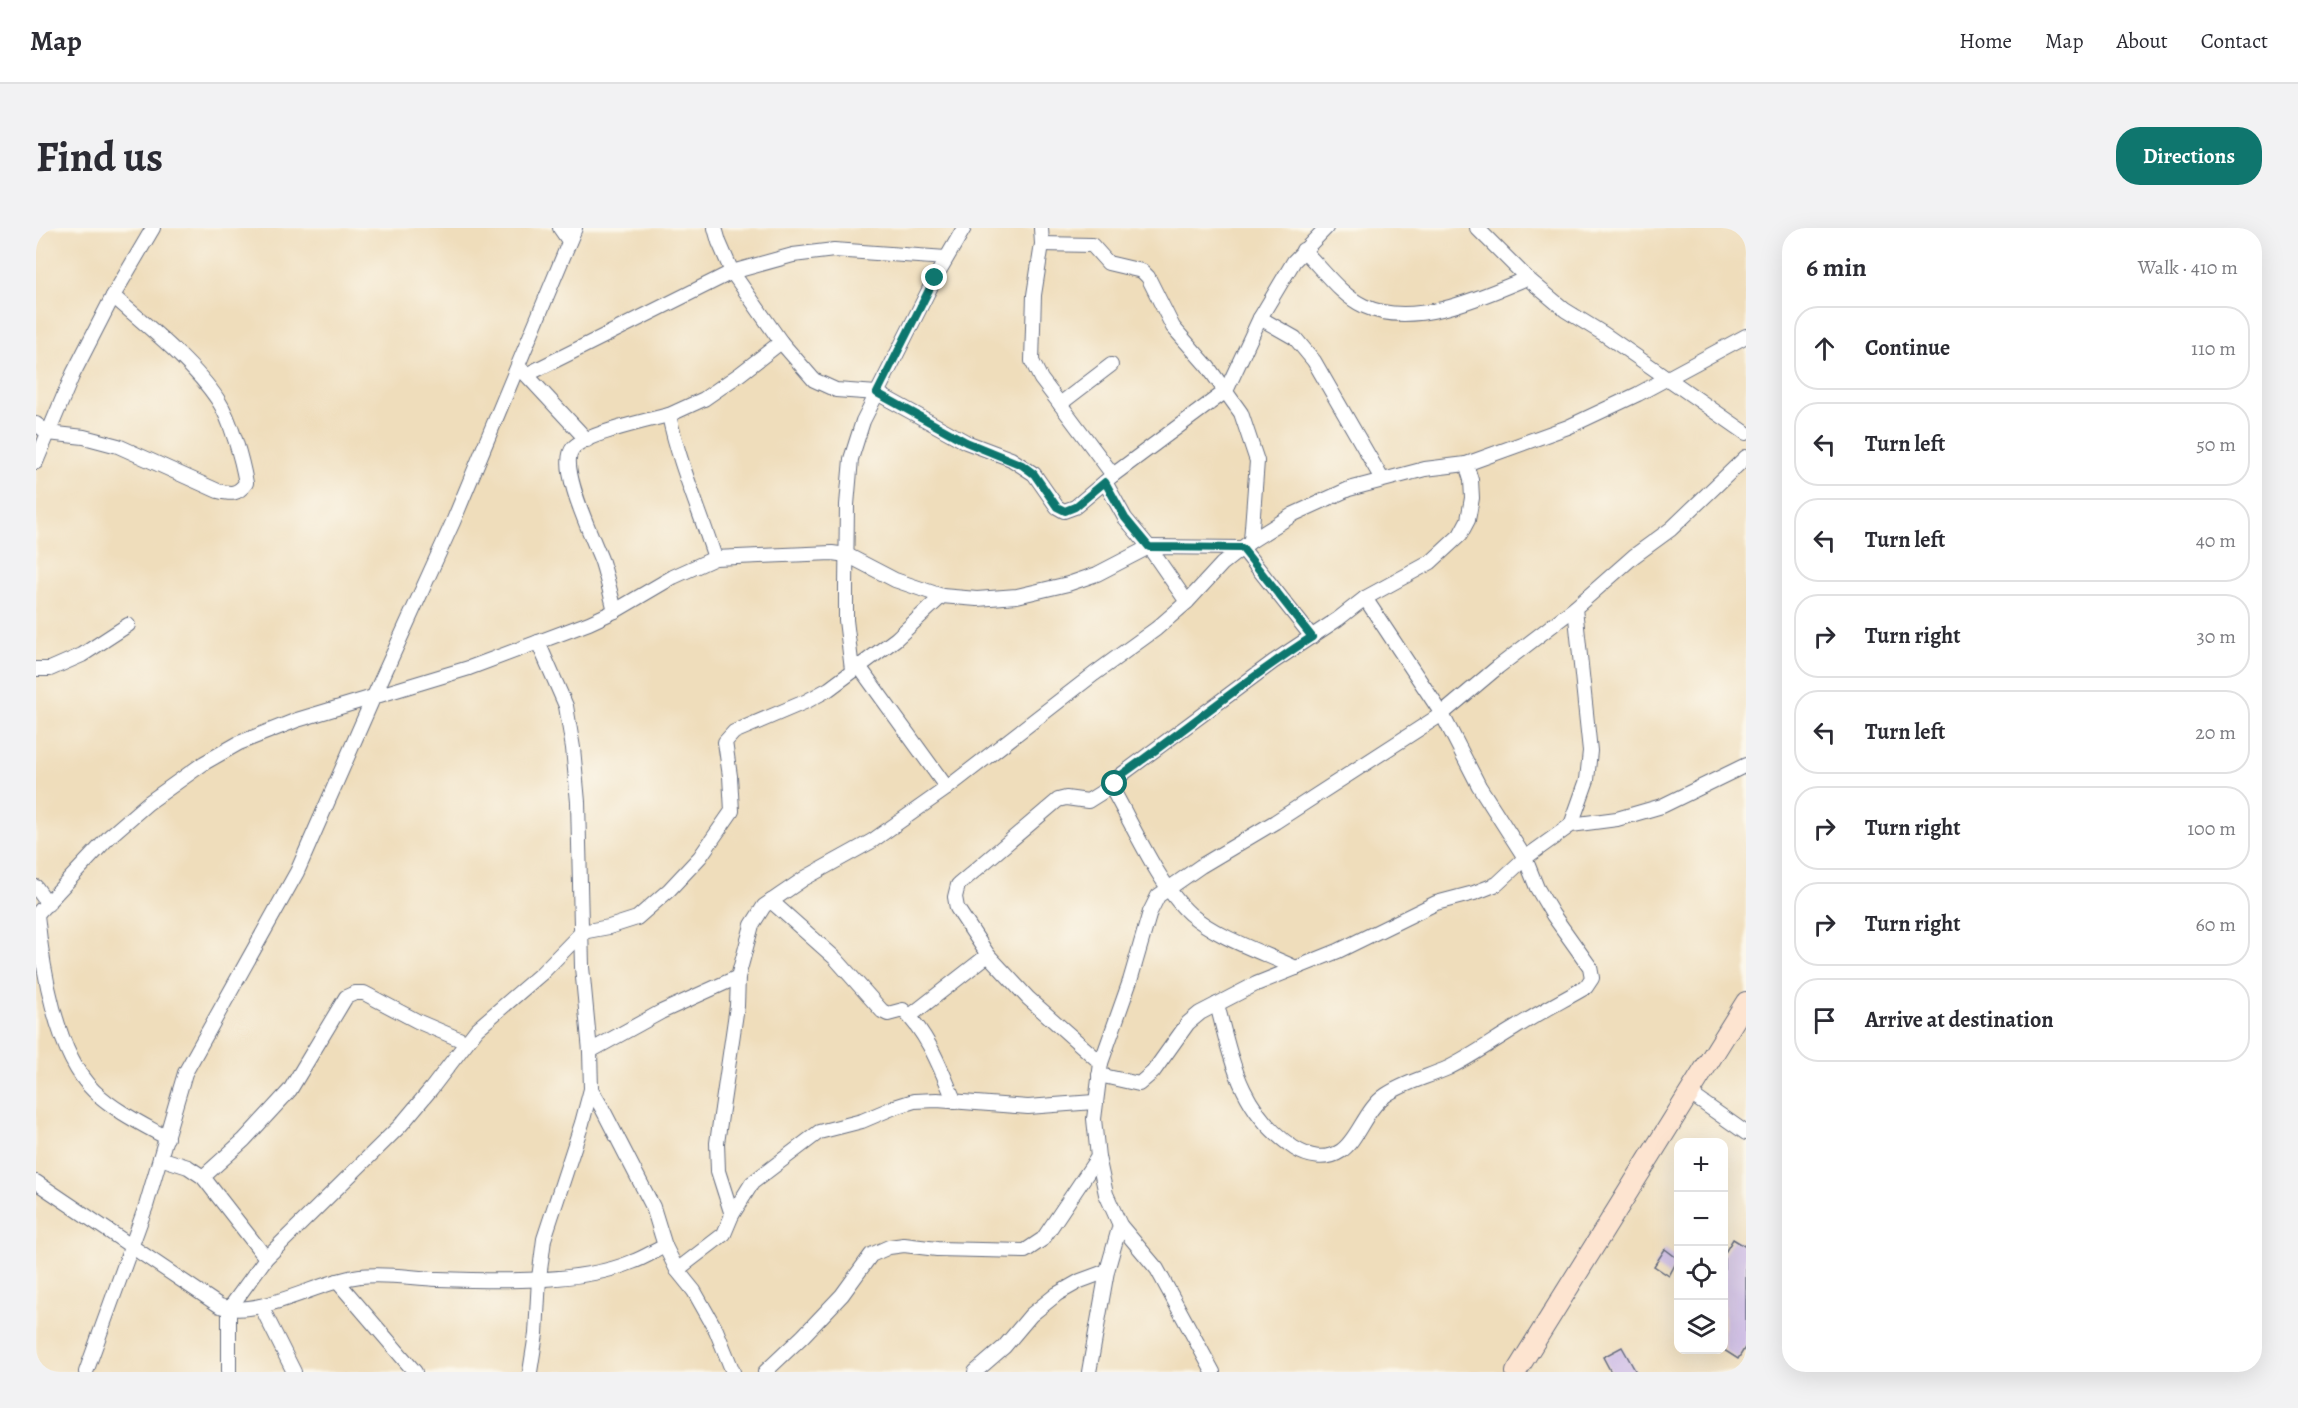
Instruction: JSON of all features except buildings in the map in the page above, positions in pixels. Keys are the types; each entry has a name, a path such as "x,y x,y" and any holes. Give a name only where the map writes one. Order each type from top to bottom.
{"main road":[{"path":"1516,1372 1746,1002"}],"street":[{"path":"36,462 73,374 113,296 153,228"},
{"path":"560,228 568,241"},
{"path":"86,1372 132,1246 167,1138 185,1073 297,872 374,696 523,370 568,241 575,228"},
{"path":"715,228 732,272 782,342 814,380 836,390 877,393 966,442 1022,465 1034,474 1057,507 1065,511 1075,507 1226,391 1260,318 1294,261 1326,228"},
{"path":"947,788 855,668 846,620 847,505 851,459 863,420 963,228"},
{"path":"1041,228 1042,244 1034,295 1032,361 1041,379 1109,479 1125,518 1149,547 1187,602"},
{"path":"1477,228 1527,278 1565,310 1604,334 1746,433"},
{"path":"1042,244 1092,245 1108,263 1142,271 1153,285 1173,327 1226,391 1241,413 1257,461 1246,544 1312,637"},
{"path":"523,370 732,272 818,250 946,258"},
{"path":"1303,250 1345,293 1364,306 1383,312 1410,314 1460,304 1527,278"},
{"path":"36,424 48,433 84,437 118,446 218,490 234,494 240,491 246,483 243,465 219,401 194,372 113,296"},
{"path":"1260,318 1295,338 1314,361 1382,479"},
{"path":"732,1215 718,1171 717,1143 734,1025 738,977 752,926 764,906 805,878 872,841 947,788 1156,629 1187,602 1222,564 1246,544 1294,514 1349,489 1382,479 1466,464 1568,427 1746,336"},
{"path":"615,611 603,565 579,504 569,465 569,454 574,446 586,440 669,415 704,399 782,342"},
{"path":"1060,404 1111,365"},
{"path":"523,370 586,440"},
{"path":"669,415 681,460 715,558"},
{"path":"1213,1372 1157,1269 1120,1225 1106,1194 1098,1157 1094,1102 1100,1069 1130,981 1150,912 1158,896 1201,866 1275,822 1442,714 1498,667 1575,608 1634,556 1671,530 1746,457"},
{"path":"1296,968 1214,930 1190,914 1168,889 1115,794 1117,778 1169,742 1244,683 1365,598 1431,562 1460,535 1468,520 1472,498 1471,480 1466,464"},
{"path":"167,1138 116,1109 92,1089 70,1058 57,1026 40,947 36,915 110,836 148,803 204,763 239,742 297,720 424,683 538,642 615,611 673,577 715,558 832,553 847,555 895,580 942,596 977,598 1017,596 1068,584 1097,574 1149,547 1246,544"},
{"path":"229,1372 229,1309 267,1258 400,1126 477,1029 542,973 582,932 609,927 637,918 669,890 700,857 732,811 725,742 728,736 829,689 896,639 942,596"},
{"path":"1217,1004 1240,1085 1257,1116 1281,1139 1311,1157 1331,1156 1351,1142 1360,1124 1375,1104 1386,1095 1479,1051 1516,1026 1586,987 1592,978 1590,967 1537,888 1525,858 1479,786 1442,714 1365,598"},
{"path":"1571,825 1587,780 1590,751 1575,608"},
{"path":"36,669 50,669 82,655 128,625"},
{"path":"530,1372 536,1334 544,1239 591,1089 583,978 578,802 573,748 566,706 538,642"},
{"path":"1115,784 1088,801 1066,798 1058,800 958,885 955,897 957,908 988,955 1028,998 1100,1069 1131,1084 1144,1082 1172,1048 1188,1023 1217,1004 1256,984 1338,951 1436,903 1497,884 1525,858 1571,825 1617,819 1662,806 1746,765"},
{"path":"36,887 48,904"},
{"path":"771,901 835,958 882,1011 888,1014 903,1010 909,1016 920,1029 934,1054 955,1102"},
{"path":"909,1016 988,955"},
{"path":"590,1051 661,1012 738,977"},
{"path":"203,1177 244,1140 290,1090 346,997 355,993 364,993 419,1022 466,1042"},
{"path":"591,1089 603,1108 652,1207 665,1246 677,1270 694,1291 716,1330 733,1372"},
{"path":"1689,1093 1746,1133"},
{"path":"677,1270 724,1234 732,1215 752,1183 819,1132 862,1121 914,1101 1028,1107 1094,1102"},
{"path":"765,1372 835,1302 871,1255 889,1246 904,1245 937,1249 1025,1251 1043,1239 1098,1157"},
{"path":"160,1158 188,1167 203,1177 267,1258"},
{"path":"36,1182 220,1306 229,1309 261,1306 337,1281 360,1276 386,1275 465,1280 539,1278 608,1270 632,1263 665,1246"},
{"path":"1089,1372 1107,1271 1120,1225"},
{"path":"975,1372 1004,1347 1031,1315 1057,1294 1080,1281 1107,1271"},
{"path":"337,1281 415,1372"},
{"path":"261,1306 294,1372"}],"route":[{"path":"935,278 877,393 966,442 1022,465 1034,474 1057,507 1065,511 1075,507 1105,482 1125,518 1149,547 1242,548 1312,637 1244,683 1169,742 1117,778 1115,784"}]}
